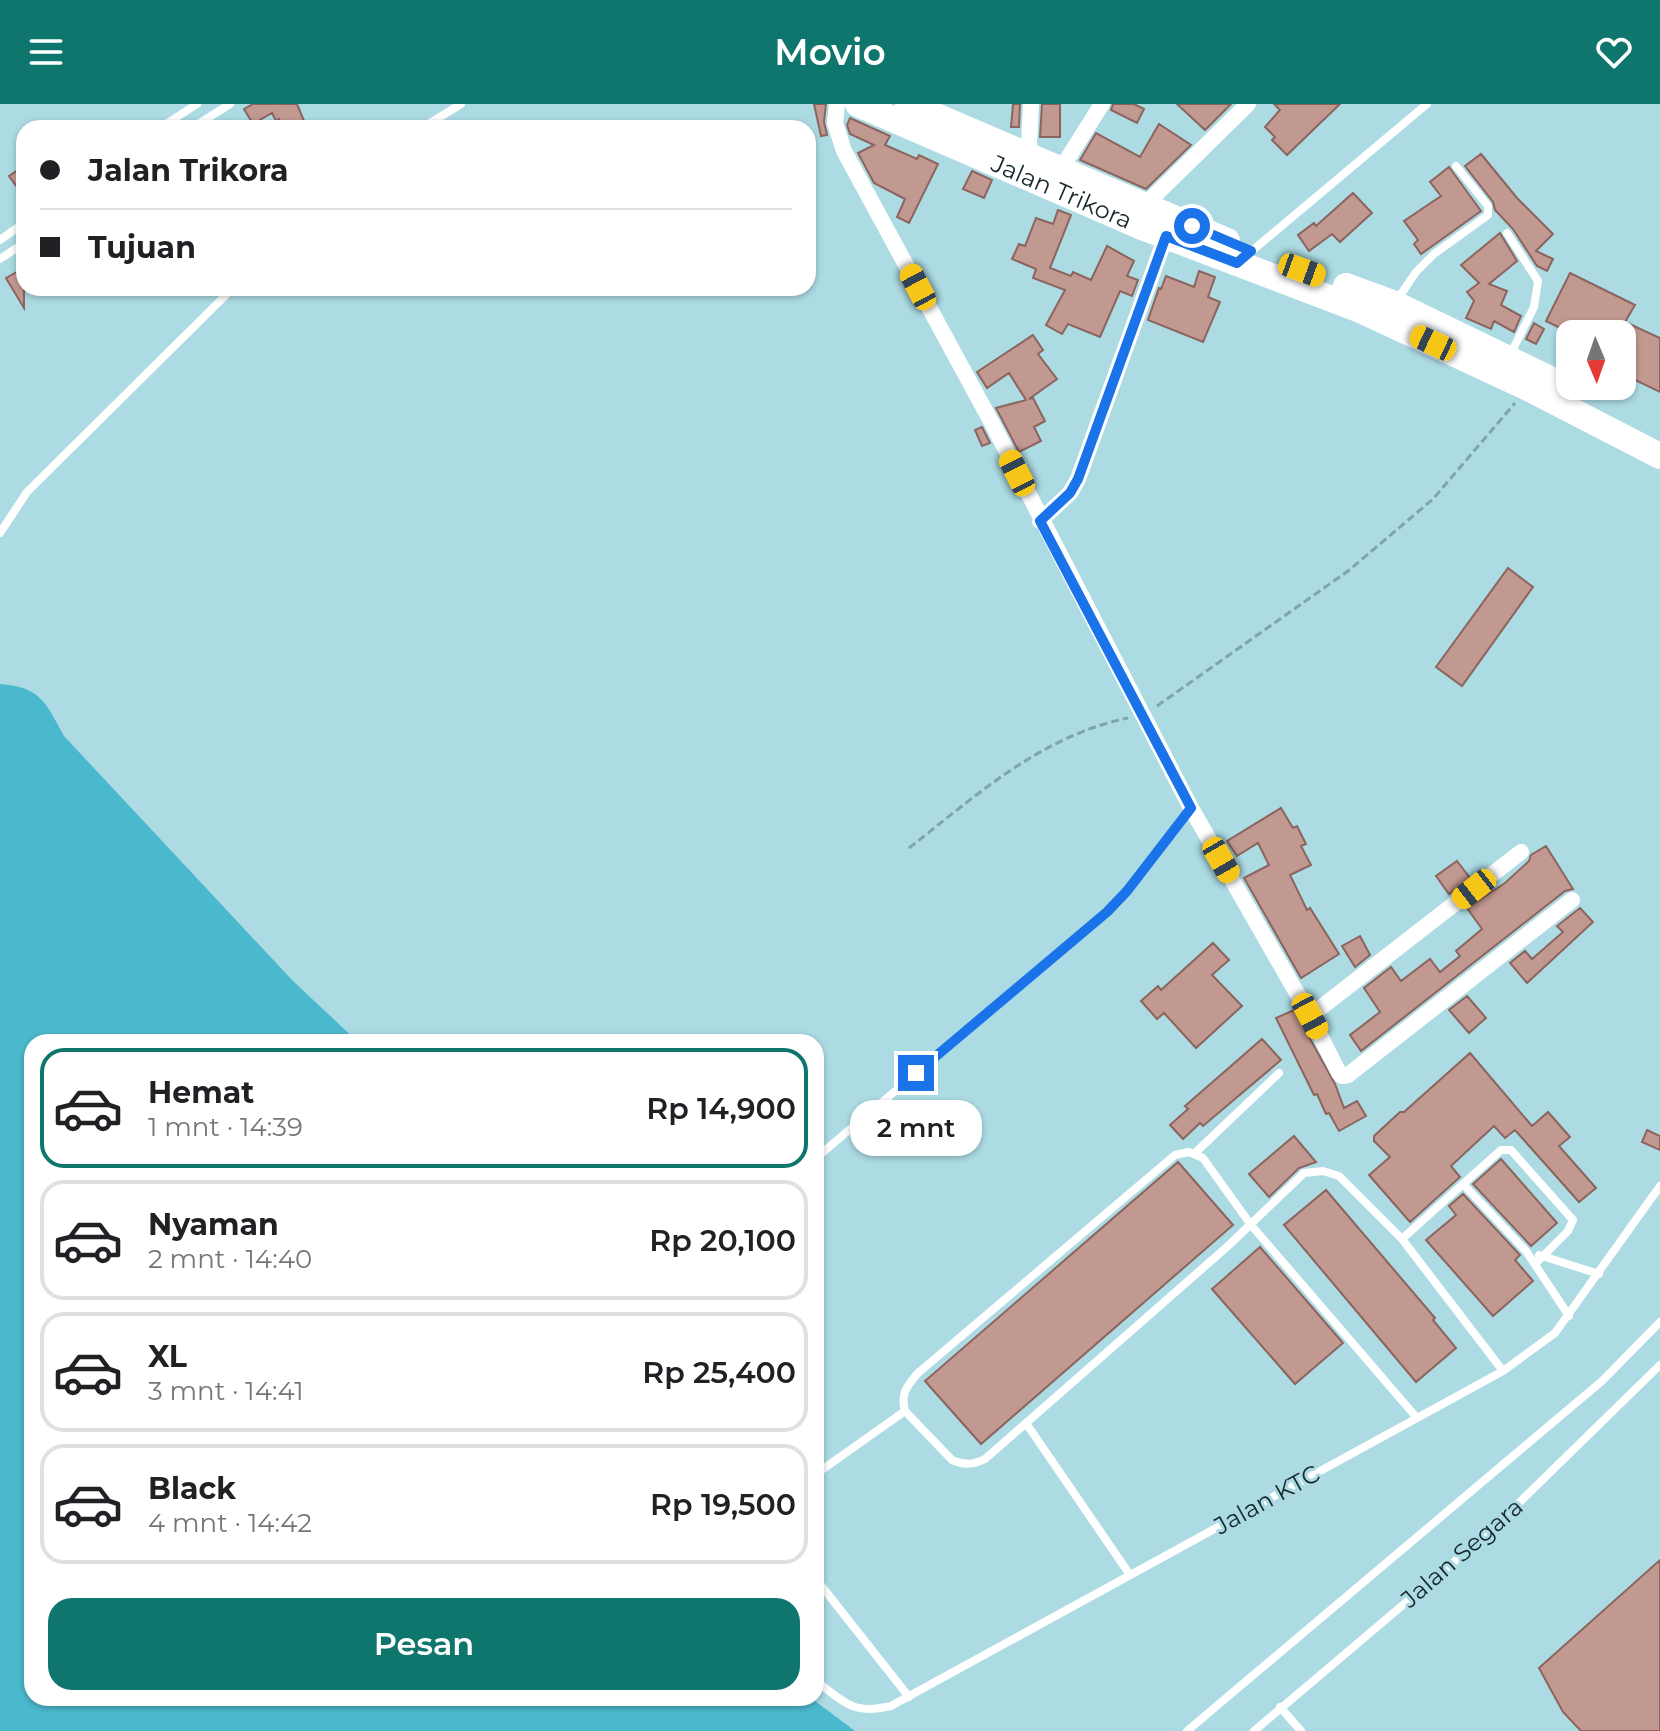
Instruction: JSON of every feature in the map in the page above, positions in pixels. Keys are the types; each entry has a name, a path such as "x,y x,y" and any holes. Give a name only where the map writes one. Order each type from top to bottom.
{"main road":[{"name":"Jalan Trikora","path":"858,104 1041,172 1144,206 1244,257 1528,388 1660,456"},
{"name":"Jalan Trikora","path":"908,104 1166,236 1395,304 1509,357 1660,437"}],"street":[{"path":"837,104 835,123 844,151 993,425 1191,808 1310,1016 1339,1073 1348,1075 1572,900"},
{"path":"1031,104 1041,172"},
{"path":"1041,172 1102,104"},
{"path":"1144,206 1248,104"},
{"path":"1040,521 1070,493 1078,479 1166,236"},
{"path":"1310,1016 1521,852"}],"lane":[{"path":"172,120 197,104"},
{"path":"205,120 230,104"},
{"path":"435,120 461,104"},
{"path":"1244,257 1427,104"},
{"path":"1395,304 1416,272 1434,254 1488,215 1488,206 1456,166"},
{"path":"1507,233 1538,281 1534,307 1509,357"},
{"path":"0,533 27,492 225,296"},
{"path":"824,1151 1107,912 1191,808"},
{"path":"1195,1153 1279,1073"},
{"path":"1402,1239 1501,1150 1511,1150 1573,1220 1568,1231 1535,1264"},
{"path":"1417,1418 1251,1225 1203,1158 1195,1153 1175,1155 918,1373 904,1391 902,1400 905,1411 952,1460 975,1464 985,1459 1251,1225 1304,1173 1323,1171 1339,1176 1402,1239 1503,1371"},
{"path":"1463,1184 1526,1251 1569,1316"},
{"name":"Jalan KTC","path":"824,1687 852,1708 872,1711 891,1706 1503,1371 1542,1344 1569,1316 1660,1186"},
{"path":"1526,1251 1599,1274"},
{"path":"1187,1731 1602,1381 1660,1322"},
{"name":"Jalan Segara","path":"1254,1731 1488,1533 1660,1365"},
{"path":"824,1468 905,1411"},
{"path":"1026,1423 1130,1575"},
{"path":"824,1589 909,1697"},
{"path":"1280,1707 1301,1731"}],"path":[{"path":"909,848 1019,762 1098,724 1144,715 1270,623 1348,571 1433,499 1528,388"}],"water":[{"path":"0,684 25,689 41,699 64,736 293,981 349,1034 24,1034 24,1706 822,1706 855,1731 0,1731"}],"building":[{"path":"253,104 297,104 304,120 276,120 272,113 260,120 251,120 244,109"},
{"path":"814,104 826,104 824,122 827,135 821,136"},
{"path":"1013,104 1020,104 1019,127 1011,127"},
{"path":"1042,104 1060,104 1060,137 1040,137"},
{"path":"1113,104 1134,104 1144,109 1137,123 1111,110"},
{"path":"1177,104 1231,104 1205,130"},
{"path":"1274,104 1340,104 1287,155 1272,140 1275,137 1265,127 1280,110"},
{"path":"850,118 890,136 885,145 938,164 909,223 897,217 905,199 874,183 858,153 874,145 850,134 847,125"},
{"path":"1159,124 1191,145 1146,189 1080,160 1096,133 1140,157"},
{"path":"1481,154 1517,198 1553,234 1536,251 1553,259 1547,271 1537,266 1465,166"},
{"path":"1449,167 1481,211 1421,254 1414,244 1418,240 1404,221 1441,196 1430,182"},
{"path":"16,171 16,186 9,176"},
{"path":"972,171 992,180 984,198 963,189"},
{"path":"1353,193 1372,213 1340,242 1332,234 1309,251 1298,235 1314,223 1316,226"},
{"path":"1058,210 1071,215 1050,268 1071,276 1073,272 1091,280 1107,246 1134,261 1127,276 1138,280 1132,296 1120,291 1100,337 1068,324 1062,334 1046,325 1065,290 1033,278 1036,269 1012,259 1019,244 1025,246 1036,218 1053,224"},
{"path":"1500,233 1517,261 1489,284 1507,291 1501,305 1521,316 1514,332 1494,321 1491,329 1466,318 1474,301 1467,292 1479,283 1461,265"},
{"path":"1199,271 1215,277 1208,297 1220,302 1203,342 1148,320 1166,276 1194,287"},
{"path":"16,272 16,295 6,278"},
{"path":"1570,273 1635,305 1626,320 1556,320 1556,326 1546,321"},
{"path":"17,296 24,296 24,308"},
{"path":"1534,323 1544,329 1536,344 1526,339"},
{"path":"1636,327 1660,338 1660,392 1636,380"},
{"path":"1033,335 1043,350 1038,354 1057,379 1029,399 1033,398 1045,421 1034,427 1041,441 1019,452 996,408 1026,400 1009,373 987,388 977,372"},
{"path":"982,427 990,443 982,446 975,430"},
{"path":"1508,568 1533,587 1462,686 1436,667"},
{"path":"1281,808 1293,828 1297,826 1306,844 1301,846 1311,865 1290,875 1307,910 1310,908 1339,954 1301,978 1244,878 1269,865 1258,843 1237,856 1227,841"},
{"path":"1546,846 1573,889 1565,891 1361,1051 1350,1035 1380,1012 1364,988 1391,967 1401,981 1430,959 1440,972 1460,956 1456,951 1482,929 1467,908 1505,883 1529,861 1531,855"},
{"path":"1457,861 1470,878 1449,894 1436,876"},
{"path":"1580,908 1593,922 1527,983 1510,963 1525,951 1532,959 1563,932 1557,926"},
{"path":"1360,936 1370,955 1355,967 1342,946"},
{"path":"1213,943 1229,960 1212,975 1242,1006 1196,1048 1164,1013 1157,1019 1141,1001 1158,986 1161,990"},
{"path":"1467,996 1486,1018 1469,1033 1449,1010"},
{"path":"1294,1010 1335,1084 1344,1108 1357,1101 1366,1116 1339,1131 1329,1113 1326,1114 1317,1094 1314,1095 1276,1018"},
{"path":"1262,1039 1281,1060 1203,1126 1200,1123 1183,1139 1170,1125 1188,1109 1185,1106"},
{"path":"1470,1053 1532,1126 1548,1112 1570,1137 1559,1146 1596,1188 1579,1202 1515,1130 1505,1138 1494,1126 1451,1166 1460,1177 1410,1222 1369,1175 1390,1157 1374,1141 1374,1136"},
{"path":"1647,1130 1660,1136 1660,1150 1642,1142"},
{"path":"1294,1136 1316,1162 1299,1168 1269,1197 1249,1174"},
{"path":"1501,1159 1557,1223 1531,1246 1473,1184"},
{"path":"1178,1162 1233,1225 981,1444 925,1381"},
{"path":"1326,1190 1435,1318 1433,1320 1456,1348 1416,1382 1284,1225"},
{"path":"1463,1194 1520,1255 1515,1260 1533,1281 1493,1316 1426,1240 1456,1215 1449,1206"},
{"path":"1260,1247 1343,1343 1295,1384 1212,1289"},
{"path":"1660,1560 1660,1731 1581,1731 1563,1712 1539,1668"}],"route":[{"path":"916,1073 1107,912 1191,808 1040,521 1070,493 1078,479 1166,236 1237,263 1251,251 1192,226"}]}
